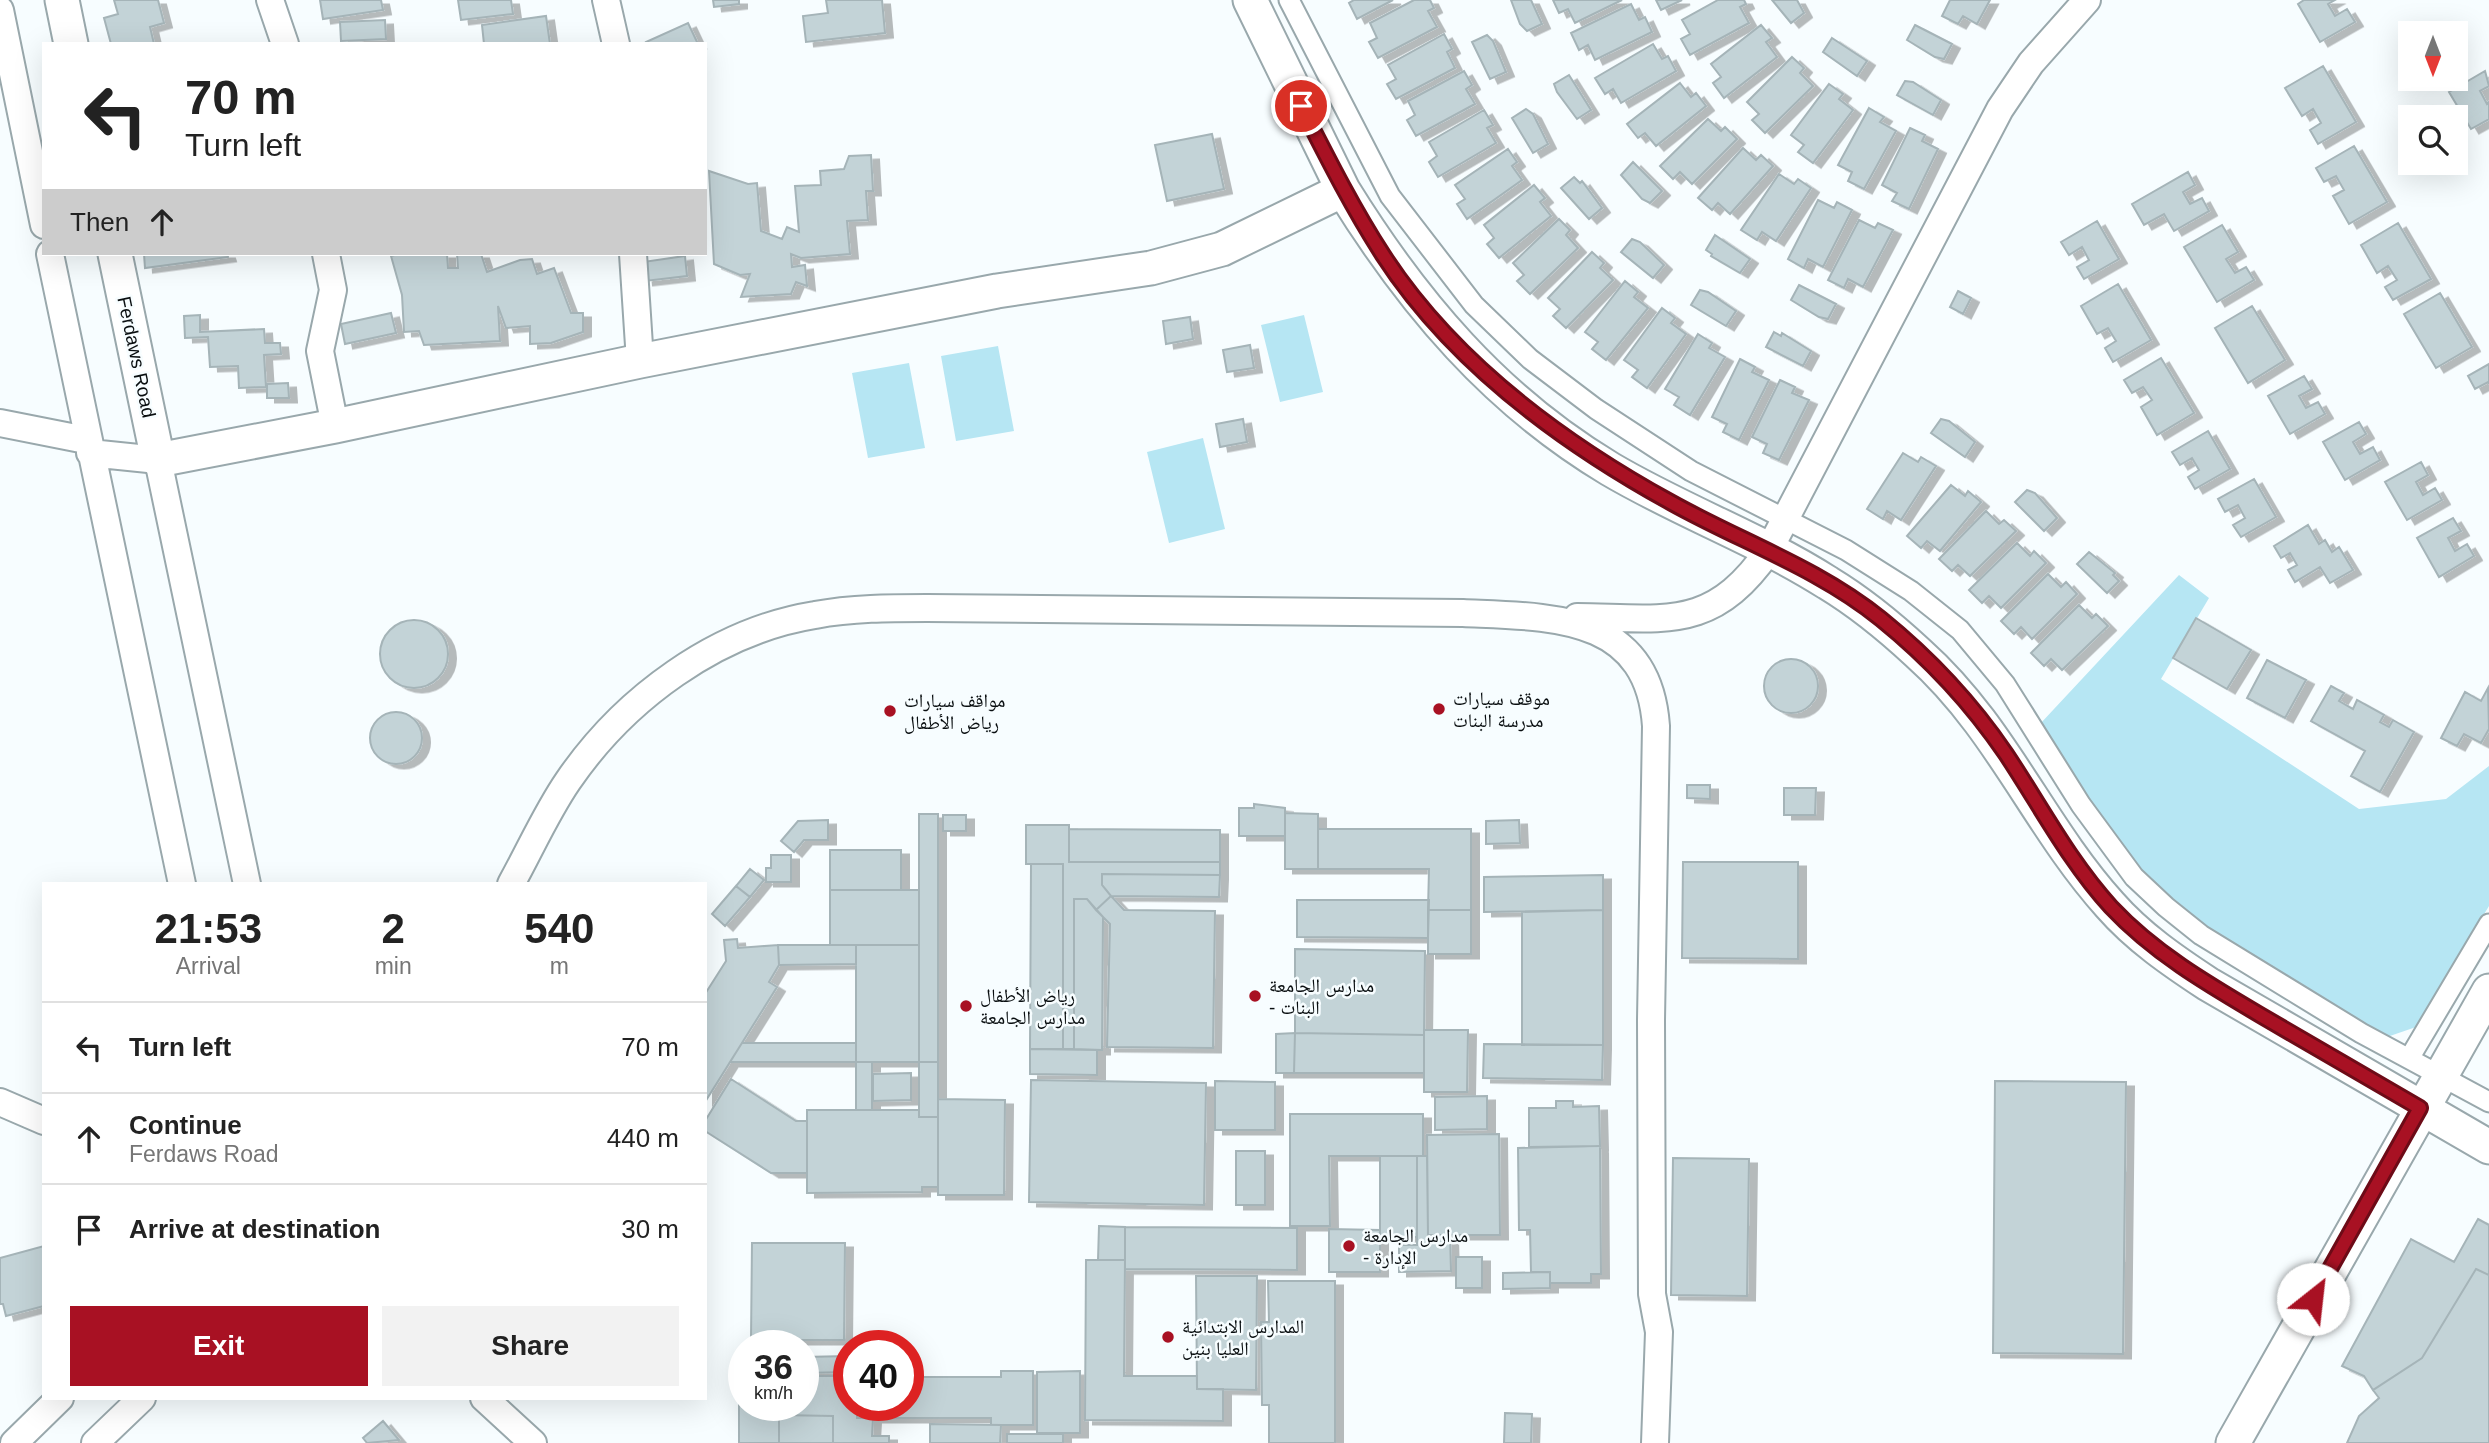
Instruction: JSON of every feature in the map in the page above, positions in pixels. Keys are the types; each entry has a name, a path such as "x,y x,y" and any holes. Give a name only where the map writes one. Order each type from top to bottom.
{"street":[{"path":"62,0 71,42"},
{"path":"270,0 284,42"},
{"path":"606,0 616,42"},
{"path":"1250,0 1343,190 1385,258 1431,316 1502,389 1556,433 1609,468 1678,507 1769,550 1827,582 1879,618 1969,704 2005,752 2085,874 2111,906 2150,943 2208,984 2489,1147"},
{"path":"1289,0 1390,196 1474,305 1530,359 1596,409 1691,471 1846,550 1911,591 1960,630 2005,684 2081,805 2134,877 2166,907 2201,935 2361,1033 2410,1057 2489,1102"},
{"path":"512,882 567,782 601,738 634,706 673,675 720,647 812,615 849,610 947,608 1672,618 1711,608 1735,593 1769,550 2000,109 2031,63 2087,0"},
{"path":"0,10 42,215"},
{"path":"0,424 158,460 335,426 640,361 997,292 1175,263 1222,248 1343,190"},
{"path":"50,256 88,446 182,882"},
{"name":"Ferdaws Road","path":"115,256 158,460"},
{"path":"326,256 333,290 320,351 335,426"},
{"path":"633,256 640,361"},
{"path":"158,460 247,882"},
{"path":"1535,616 1577,623 1619,643 1645,678 1655,709 1652,1294 1659,1332 1655,1443"},
{"path":"2410,1057 2489,924"},
{"path":"2233,1443 2420,1108 2489,991"},
{"path":"0,1102 42,1120"},
{"path":"1640,1443 1643,1335 1652,1294"},
{"path":"14,1443 58,1400"},
{"path":"95,1443 140,1400"},
{"path":"486,1400 533,1443"},
{"path":"505,1400 539,1443"}],"shaded area":[{"path":"1304,315 1323,392 1280,402 1261,325"},
{"path":"998,346 1014,431 956,441 941,356"},
{"path":"909,363 925,448 868,458 852,373"},
{"path":"1203,438 1225,529 1169,543 1147,452"},
{"path":"2179,575 2209,598 2161,679 2359,809 2446,799 2489,766 2489,906 2416,1027 2387,1037 2231,947 2194,922 2134,864 2091,806 2040,724"}],"building":[{"path":"114,0 158,0 164,23 150,27 154,42 110,42 104,18 118,14"},
{"path":"320,0 381,0 383,10 323,19"},
{"path":"458,0 511,0 513,14 461,20"},
{"path":"713,0 739,0 739,4 714,7"},
{"path":"826,0 882,0 885,33 806,42 803,16 828,13"},
{"path":"1354,0 1393,0 1357,19 1349,3"},
{"path":"1414,0 1430,0 1434,8 1428,11 1437,27 1378,58 1369,42 1377,38 1370,23"},
{"path":"1511,0 1531,0 1542,24 1527,31 1520,24"},
{"path":"1553,0 1622,0 1575,23 1568,9 1559,13"},
{"path":"1656,0 1682,0 1661,10"},
{"path":"1718,0 1744,0 1746,4 1740,7 1749,23 1690,55 1681,39 1690,34 1682,20"},
{"path":"1772,0 1797,0 1804,13 1791,23"},
{"path":"1950,0 1990,0 1977,24 1963,16 1958,24 1942,16"},
{"path":"2304,0 2335,0 2328,4 2335,16 2347,9 2355,22 2320,42 2298,4"},
{"path":"1631,4 1639,20 1645,17 1652,32 1595,60 1588,45 1579,50 1571,33"},
{"path":"546,16 550,42 484,42 482,25"},
{"path":"385,20 386,39 341,41 340,22"},
{"path":"688,23 697,42 646,42"},
{"path":"1761,25 1772,38 1766,42 1777,57 1724,98 1713,83 1721,77 1711,64"},
{"path":"1915,25 1952,44 1944,59 1935,57 1907,40"},
{"path":"1444,34 1452,49 1447,52 1455,68 1396,99 1387,84 1396,79 1388,65"},
{"path":"1487,35 1493,41 1506,72 1490,79 1472,42"},
{"path":"1832,38 1867,61 1857,76 1823,52"},
{"path":"1653,44 1662,59 1668,56 1676,71 1621,103 1613,89 1605,94 1595,78"},
{"path":"1792,57 1804,68 1800,73 1813,86 1765,133 1752,120 1759,114 1747,102"},
{"path":"2323,66 2356,122 2318,144 2310,130 2321,123 2313,109 2302,116 2285,88"},
{"path":"1464,71 1472,85 1466,89 1475,104 1416,136 1407,120 1415,115 1408,101"},
{"path":"2485,71 2489,86 2480,91 2487,104 2489,102 2489,119 2471,129 2468,124 2468,105 2457,105 2449,92 2468,91 2468,81"},
{"path":"1569,75 1591,110 1577,119 1554,84"},
{"path":"1905,81 1913,82 1941,100 1933,115 1897,95"},
{"path":"1680,83 1691,97 1696,93 1706,106 1656,146 1645,133 1638,138 1627,124"},
{"path":"1829,84 1843,94 1839,99 1853,110 1813,163 1798,152 1804,145 1791,135"},
{"path":"1869,108 1884,117 1880,122 1896,131 1864,189 1848,181 1852,172 1838,165"},
{"path":"1526,109 1533,114 1548,144 1533,153 1512,118"},
{"path":"1484,110 1493,125 1487,128 1496,143 1438,177 1429,162 1437,156 1429,142"},
{"path":"1708,119 1721,131 1725,127 1737,139 1692,184 1680,172 1673,179 1660,166"},
{"path":"1910,128 1925,135 1922,141 1938,149 1909,209 1892,201 1897,193 1882,185"},
{"path":"1212,134 1224,189 1167,201 1155,145"},
{"path":"2354,146 2387,202 2349,224 2333,196 2344,190 2336,176 2324,182 2316,168"},
{"path":"1743,148 1756,160 1761,155 1773,166 1730,214 1718,203 1712,210 1698,198"},
{"path":"1508,149 1517,162 1512,166 1522,180 1467,219 1457,204 1465,199 1455,185"},
{"path":"871,155 873,191 866,191 868,220 847,221 850,254 801,258 791,254 792,267 805,265 807,286 796,282 791,294 741,297 750,274 740,275 714,264 709,171 748,184 757,183 761,231 782,239 787,227 799,232 795,186 821,185 820,171 844,169 849,156"},
{"path":"1633,162 1662,191 1650,203 1642,199 1621,175"},
{"path":"2188,172 2195,185 2183,192 2190,204 2202,198 2209,211 2174,231 2164,214 2144,225 2132,204"},
{"path":"1779,174 1794,184 1798,179 1811,188 1776,241 1762,232 1757,240 1741,230"},
{"path":"1574,177 1580,183 1582,181 1602,208 1589,219 1561,188"},
{"path":"1534,185 1545,198 1540,202 1551,216 1499,258 1487,244 1494,238 1484,225"},
{"path":"1818,200 1834,208 1837,202 1852,210 1823,267 1808,259 1804,268 1788,259"},
{"path":"1559,219 1570,230 1566,235 1578,248 1530,294 1517,281 1524,275 1513,263"},
{"path":"1859,220 1875,228 1878,223 1893,230 1863,287 1848,279 1844,288 1828,280"},
{"path":"2097,221 2119,259 2084,279 2077,267 2089,260 2082,247 2069,255 2061,242"},
{"path":"2398,223 2431,279 2393,300 2385,287 2397,280 2388,266 2377,273 2361,245"},
{"path":"2222,225 2238,252 2226,259 2235,273 2246,267 2254,280 2217,302 2184,247"},
{"path":"1715,235 1750,259 1740,273 1711,256 1706,250"},
{"path":"1632,239 1640,242 1664,265 1653,278 1621,252"},
{"path":"1592,252 1604,263 1600,268 1613,280 1566,328 1553,316 1560,309 1548,298"},
{"path":"144,256 228,257 145,268"},
{"path":"391,256 447,256 448,268 458,268 457,256 482,256 487,272 520,260 532,259 537,274 554,268 571,313 583,313 583,332 551,343 530,344 530,326 506,328 498,306 500,341 424,345 419,331 404,332 402,295"},
{"path":"685,256 687,276 645,281 643,262"},
{"path":"1625,281 1638,292 1634,297 1648,308 1606,360 1592,349 1598,342 1585,332"},
{"path":"2118,284 2151,340 2113,362 2105,348 2116,341 2108,328 2097,334 2081,306"},
{"path":"1799,285 1836,304 1828,319 1819,317 1791,300"},
{"path":"1700,290 1708,292 1736,311 1726,326 1691,305"},
{"path":"1958,291 1971,298 1963,314 1950,307"},
{"path":"2440,293 2472,347 2436,368 2404,314"},
{"path":"2252,306 2285,360 2248,383 2215,328"},
{"path":"1662,308 1675,318 1671,323 1686,334 1647,388 1632,377 1638,370 1624,360"},
{"path":"391,313 396,333 345,344 341,324"},
{"path":"200,315 200,332 264,329 265,343 280,343 281,354 264,355 266,387 239,388 238,366 210,367 208,337 185,338 184,316"},
{"path":"1190,317 1193,339 1166,344 1163,321"},
{"path":"1774,332 1781,336 1782,333 1811,351 1803,366 1766,347"},
{"path":"1698,334 1712,343 1709,348 1725,357 1690,415 1674,405 1679,397 1665,389"},
{"path":"1250,345 1254,368 1227,372 1223,350"},
{"path":"2161,358 2194,413 2157,435 2141,407 2152,400 2143,387 2132,393 2124,380"},
{"path":"1740,359 1755,367 1752,372 1769,380 1739,440 1723,432 1727,424 1712,417"},
{"path":"2489,364 2489,384 2488,382 2475,389 2468,376"},
{"path":"2304,376 2312,389 2299,396 2306,408 2318,402 2325,414 2290,434 2268,396"},
{"path":"1780,380 1795,387 1792,393 1809,400 1779,460 1763,453 1767,444 1752,437"},
{"path":"288,383 289,398 267,398 267,384"},
{"path":"1243,419 1247,442 1220,447 1216,424"},
{"path":"1941,419 1949,421 1975,442 1965,457 1931,433"},
{"path":"2359,422 2366,434 2353,442 2360,454 2373,447 2380,460 2345,480 2323,442"},
{"path":"2208,431 2230,469 2195,489 2188,477 2199,470 2192,458 2180,465 2172,452"},
{"path":"1903,453 1918,462 1921,457 1936,466 1901,520 1887,511 1883,519 1867,509"},
{"path":"2421,462 2428,475 2416,482 2423,495 2435,488 2442,500 2407,520 2385,482"},
{"path":"2254,479 2276,517 2241,537 2233,525 2245,518 2238,505 2225,512 2218,499"},
{"path":"1951,485 1965,496 1968,491 1981,502 1940,551 1927,541 1921,548 1907,536"},
{"path":"2027,490 2035,493 2057,518 2044,531 2015,502"},
{"path":"1986,511 1999,524 2004,520 2016,531 1970,576 1958,565 1952,571 1939,559"},
{"path":"2453,518 2461,531 2448,538 2455,551 2467,544 2474,556 2439,577 2417,538"},
{"path":"2308,525 2319,544 2325,540 2332,552 2339,547 2353,570 2330,583 2320,567 2295,582 2288,570 2297,565 2290,553 2281,558 2274,546"},
{"path":"2017,543 2030,556 2034,551 2046,563 2001,608 1989,596 1982,603 1969,590"},
{"path":"2089,552 2115,573 2113,575 2119,581 2107,593 2077,564"},
{"path":"2048,574 2061,587 2066,582 2077,594 2032,639 2021,627 2014,634 2001,621"},
{"path":"2079,605 2092,618 2096,614 2108,626 2062,670 2051,659 2044,666 2031,653"},
{"path":"2196,618 2251,650 2227,689 2173,658"},
{"path":"407,620 421,620 433,625 443,635 448,654 443,673 433,683 421,688 407,688 395,683 385,673 380,661 380,647 385,635 395,625"},
{"path":"1791,659 1810,667 1818,686 1810,705 1791,713 1772,705 1764,686 1772,667"},
{"path":"2267,660 2306,680 2285,718 2247,698"},
{"path":"2331,686 2344,693 2339,701 2353,709 2357,700 2384,715 2380,722 2389,727 2393,720 2414,732 2380,792 2351,776 2365,751 2311,721"},
{"path":"2488,688 2489,729 2481,743 2464,734 2457,746 2441,738 2465,692 2481,701"},
{"path":"396,712 415,719 422,738 415,757 396,764 377,757 370,738 377,719"},
{"path":"1687,785 1710,785 1710,799 1687,798"},
{"path":"1784,788 1816,788 1815,815 1784,815"},
{"path":"1254,804 1285,808 1285,836 1239,836 1239,808 1254,808"},
{"path":"1285,813 1318,814 1318,869 1285,869"},
{"path":"919,814 938,814 938,1062 919,1062"},
{"path":"943,815 966,815 966,831 943,831"},
{"path":"828,820 828,840 804,840 794,852 781,841 798,821"},
{"path":"1519,820 1520,843 1486,844 1486,821"},
{"path":"1026,825 1069,825 1069,862 1220,862 1220,875 1102,874 1102,885 1111,896 1096,910 1087,899 1074,899 1074,1049 1063,1049 1063,864 1026,864"},
{"path":"1069,829 1220,830 1220,862 1069,862"},
{"path":"1318,829 1471,829 1471,910 1428,910 1429,869 1318,869"},
{"path":"830,850 901,850 901,890 830,890"},
{"path":"771,855 791,855 791,882 766,882 766,868 771,868"},
{"path":"1683,862 1798,862 1798,959 1682,958"},
{"path":"1031,864 1063,864 1063,1049 1030,1049"},
{"path":"750,869 764,880 750,897 736,886"},
{"path":"1102,874 1220,875 1219,897 1111,896 1102,885"},
{"path":"1603,875 1603,910 1484,912 1484,877"},
{"path":"736,886 750,897 725,926 712,914"},
{"path":"830,890 919,890 919,945 830,945"},
{"path":"1111,896 1124,910 1215,911 1213,1048 1107,1047 1110,924 1096,910"},
{"path":"1074,899 1087,899 1103,917 1102,1050 1074,1049"},
{"path":"1297,900 1429,900 1428,938 1297,937"},
{"path":"1428,910 1471,910 1471,954 1428,954"},
{"path":"1603,910 1603,1045 1522,1045 1522,912"},
{"path":"737,939 738,948 778,945 779,965 769,982 777,987 707,1099 707,991 726,961 724,940"},
{"path":"778,945 856,945 856,964 779,965"},
{"path":"856,945 919,945 919,1062 856,1062"},
{"path":"1295,949 1425,951 1424,1035 1295,1033"},
{"path":"1424,1030 1468,1030 1467,1092 1424,1092"},
{"path":"1295,1033 1424,1035 1424,1073 1294,1073"},
{"path":"1295,1033 1294,1073 1276,1073 1276,1034"},
{"path":"742,1043 856,1043 856,1062 730,1062"},
{"path":"1484,1044 1603,1045 1602,1080 1483,1078"},
{"path":"1030,1049 1097,1050 1097,1075 1030,1074"},
{"path":"856,1062 872,1062 872,1110 856,1110"},
{"path":"919,1062 938,1062 938,1117 919,1117"},
{"path":"911,1073 911,1100 873,1101 873,1074"},
{"path":"731,1079 796,1121 807,1121 807,1173 771,1173 707,1132 707,1118"},
{"path":"1031,1080 1206,1083 1204,1205 1029,1202"},
{"path":"1215,1081 1275,1082 1275,1130 1215,1130"},
{"path":"1995,1081 2126,1082 2123,1354 1993,1353"},
{"path":"1487,1096 1487,1129 1435,1130 1435,1097"},
{"path":"938,1099 1005,1100 1004,1195 938,1195"},
{"path":"1556,1101 1573,1101 1573,1107 1599,1106 1600,1146 1529,1147 1529,1108 1556,1108"},
{"path":"807,1110 919,1110 919,1117 938,1117 938,1187 922,1187 922,1192 807,1193"},
{"path":"1290,1114 1423,1114 1423,1156 1329,1156 1330,1226 1290,1226"},
{"path":"1499,1134 1500,1235 1428,1235 1427,1135"},
{"path":"1600,1146 1601,1274 1591,1274 1591,1283 1550,1283 1550,1272 1531,1272 1530,1230 1519,1230 1518,1148"},
{"path":"1236,1151 1265,1151 1265,1205 1236,1205"},
{"path":"1380,1156 1417,1156 1417,1237 1380,1237"},
{"path":"1417,1156 1427,1156 1428,1235 1450,1235 1451,1271 1399,1272 1399,1245 1417,1245"},
{"path":"1673,1158 1749,1159 1747,1296 1671,1295"},
{"path":"2478,1219 2489,1225 2489,1275 2476,1269 2422,1358 2373,1390 2364,1376 2342,1366 2411,1239 2454,1262"},
{"path":"1099,1226 1125,1227 1125,1260 1098,1260"},
{"path":"1125,1227 1297,1228 1297,1270 1125,1269"},
{"path":"1329,1229 1380,1230 1380,1272 1329,1272"},
{"path":"752,1243 845,1243 844,1330 833,1330 833,1340 819,1340 819,1330 751,1330"},
{"path":"42,1247 42,1307 6,1316 3,1304 0,1304 0,1258"},
{"path":"1456,1257 1482,1257 1482,1288 1456,1288"},
{"path":"1086,1260 1125,1260 1124,1376 1197,1376 1197,1389 1223,1389 1223,1421 1085,1420"},
{"path":"2476,1269 2489,1275 2489,1443 2347,1443 2359,1416 2379,1398 2373,1390 2422,1358"},
{"path":"1550,1272 1550,1288 1503,1289 1503,1273"},
{"path":"1196,1276 1257,1276 1256,1390 1197,1389"},
{"path":"1268,1281 1335,1281 1335,1443 1269,1443 1269,1405 1262,1405 1261,1322 1269,1322"},
{"path":"833,1356 833,1372 819,1373 819,1357"},
{"path":"1001,1371 1033,1371 1033,1425 991,1425 991,1418 924,1418 924,1377 1001,1377"},
{"path":"1080,1371 1080,1433 1037,1433 1037,1372"},
{"path":"819,1376 833,1376 833,1416 819,1416"},
{"path":"1505,1413 1532,1414 1531,1443 1504,1443"},
{"path":"819,1416 833,1416 833,1443 779,1443 779,1421 819,1421"},
{"path":"383,1421 399,1440 367,1443 363,1438"},
{"path":"739,1421 779,1421 779,1443 739,1443"},
{"path":"833,1421 873,1421 872,1436 889,1436 889,1443 833,1443"},
{"path":"930,1424 1001,1425 1000,1443 930,1443"},
{"path":"1007,1434 1063,1434 1063,1443 1007,1443"}],"place":[{"name":"موقف سيارات مدرسة البنات","path":"1439,709"},
{"name":"مواقف سيارات رياض الأطفال","path":"890,711"},
{"name":"مدارس الجامعة - البنات","path":"1255,996"},
{"name":"رياض الأطفال مدارس الجامعة","path":"966,1006"},
{"name":"مدارس الجامعة - الإدارة","path":"1349,1246"},
{"name":"المدارس الابتدائية العليا بنين","path":"1168,1337"}],"route":[{"path":"1301,106 1343,190 1385,258 1431,316 1502,389 1556,433 1609,468 1678,507 1769,550 1827,582 1879,618 1922,656 1969,704 2005,752 2085,874 2111,906 2141,935 2208,984 2420,1108 2313,1299"}]}
